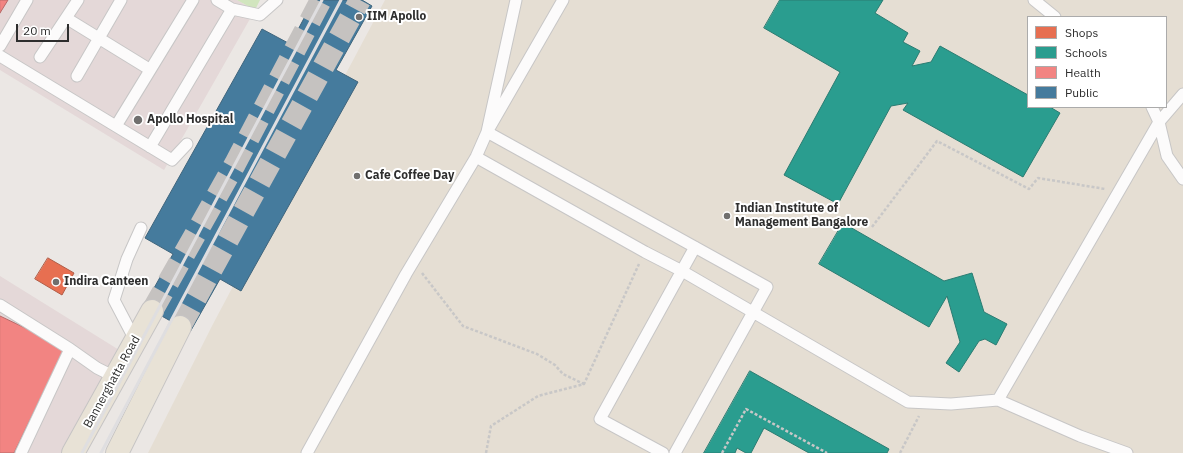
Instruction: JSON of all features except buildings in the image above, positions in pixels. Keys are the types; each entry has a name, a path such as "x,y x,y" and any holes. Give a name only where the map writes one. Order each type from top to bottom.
{"main road":[{"name":"Bannerghatta Road","path":"73,453 152,311"},
{"path":"118,453 180,327"}],"lane":[{"path":"0,46 27,0"},
{"path":"40,57 78,0"},
{"path":"77,76 121,0"},
{"path":"116,126 193,0"},
{"path":"217,0 232,9 260,15 277,0"},
{"path":"487,132 516,0"},
{"path":"307,453 406,274 476,157 487,132 563,0"},
{"path":"1034,0 1054,16"},
{"path":"150,147 232,9"},
{"path":"66,18 150,69"},
{"path":"0,56 172,160 187,144"},
{"path":"998,400 1159,122 1183,94"},
{"path":"1152,108 1159,122 1167,156 1183,179"},
{"path":"487,132 767,287 675,453"},
{"path":"476,157 645,252 682,270 908,402 951,404 998,400 1080,436 1128,453"},
{"path":"135,340 114,300 127,259 141,228"},
{"path":"663,453 600,419 695,247"},
{"path":"0,305 70,349 97,368 115,377"},
{"path":"21,453 70,349"}],"path":[{"path":"872,227 937,141 1029,189 1038,178 1120,191"},
{"path":"584,384 645,252"},
{"path":"413,264 421,271 463,326 537,354 555,365 563,374 584,384"},
{"path":"486,453 491,426 538,396 584,384"},
{"path":"900,453 926,403"},
{"path":"722,453 746,409 827,453"}],"shaded area":[{"name":"Apollo Hospital","path":"0,0 237,0 255,10 164,170 0,70"},
{"name":"Indian Institute of Management Bangalore","path":"385,0 1183,0 1183,453 148,453 213,324"},
{"path":"0,276 124,353 70,453 0,453"}],"green space":[{"path":"237,0 260,0 255,10"}],"tunnel":[{"path":"152,311 235,164 321,0"},
{"path":"180,327 360,0"}],"railway":[{"path":"82,453 322,0"},
{"path":"101,453 341,0"}],"place":[{"name":"IIM Apollo","path":"359,17"},
{"name":"Apollo Hospital","path":"138,120"},
{"name":"Cafe Coffee Day","path":"357,176"},
{"name":"Indian Institute of Management Bangalore","path":"727,216"},
{"name":"Indira Canteen","path":"56,282"}]}
